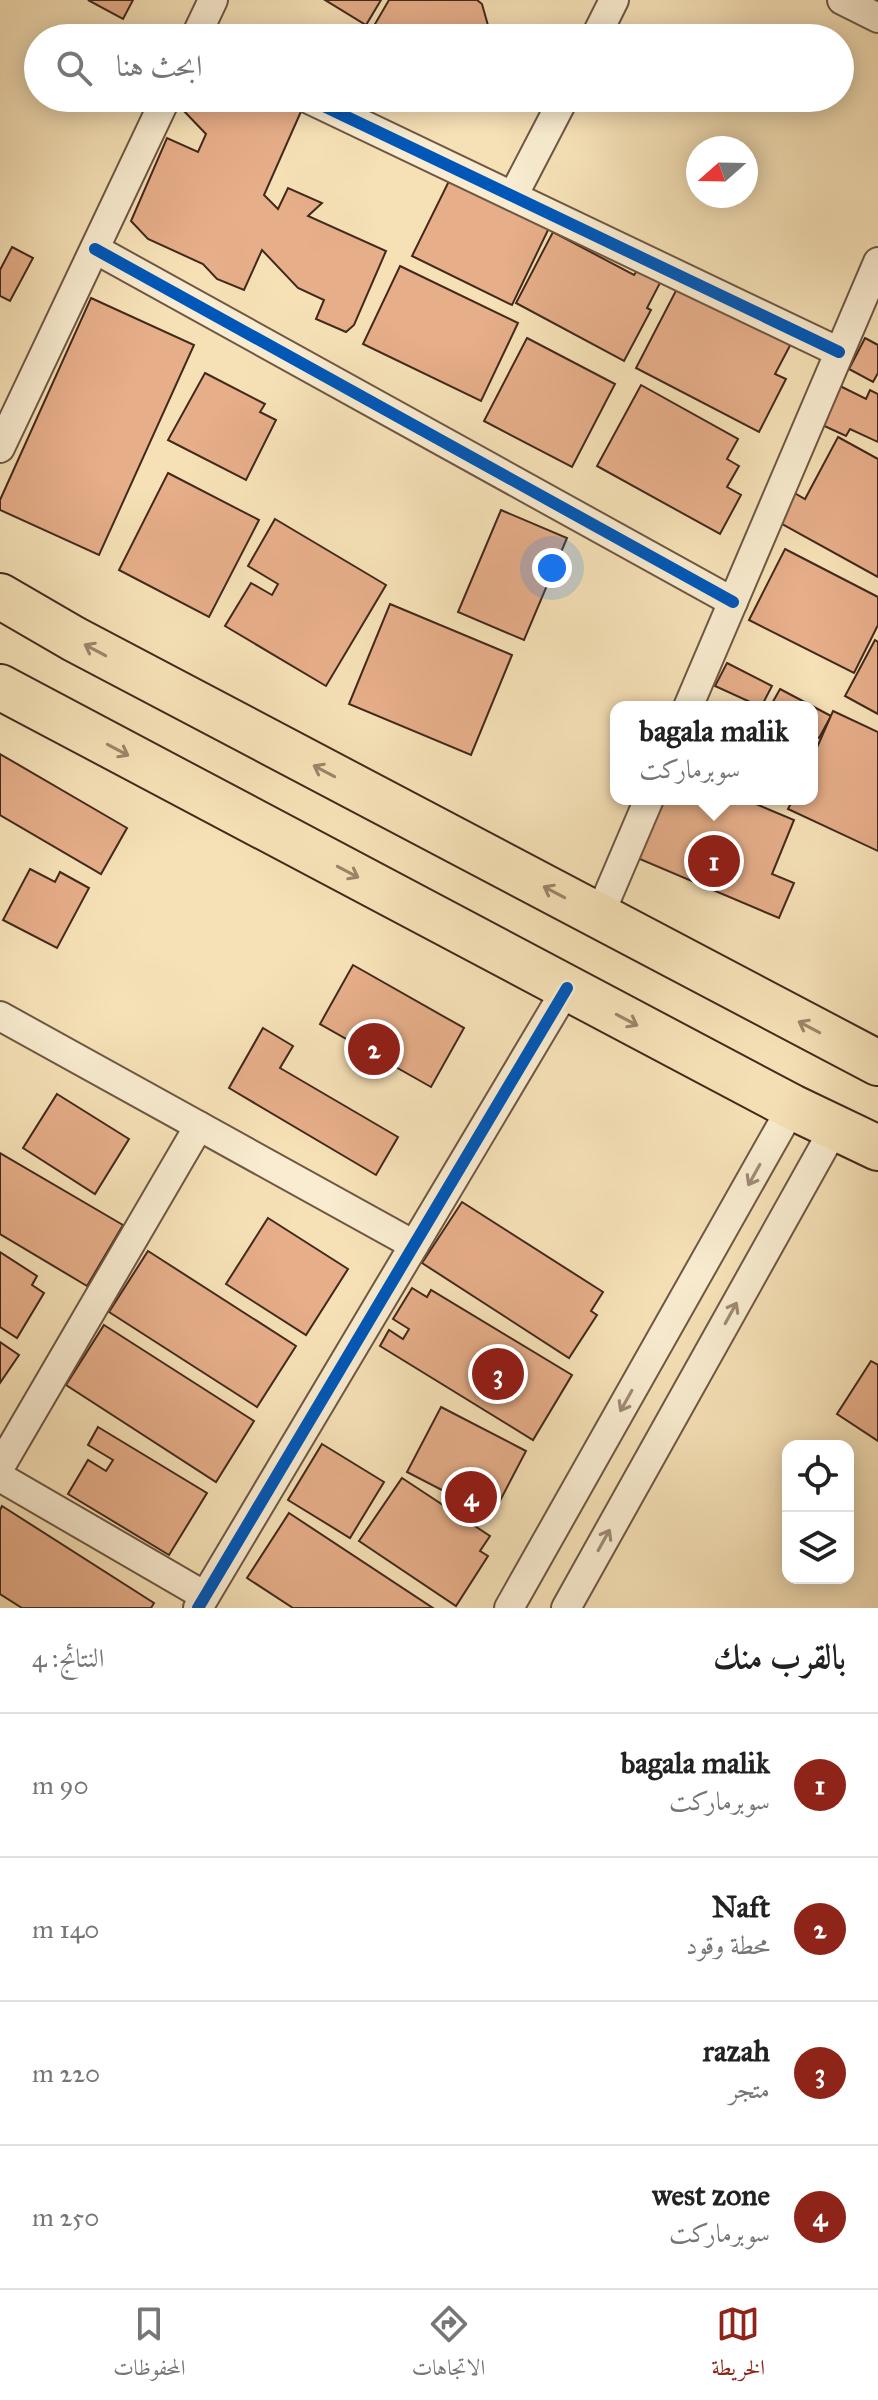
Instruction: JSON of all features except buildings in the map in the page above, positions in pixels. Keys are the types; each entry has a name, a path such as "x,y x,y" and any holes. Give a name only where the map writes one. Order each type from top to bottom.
{"main road":[{"path":"0,596 74,639 878,1063"},
{"path":"0,687 792,1107 878,1148"}],"street":[{"path":"202,24 213,0"},
{"path":"602,24 614,0"},
{"path":"842,0 878,18"},
{"path":"0,448 159,112"},
{"path":"336,112 839,352"},
{"path":"513,196 557,112"},
{"path":"95,249 733,602"},
{"path":"691,701 878,262"},
{"path":"599,916 646,805"},
{"path":"0,1477 202,1602 567,988"},
{"path":"0,1016 414,1245"},
{"path":"509,1608 792,1107"},
{"path":"0,1467 199,1126"},
{"path":"566,1608 835,1127"}],"cycle path":[{"path":"336,112 839,352"},
{"path":"95,249 733,602"},
{"path":"198,1608 567,988"}],"place":[{"name":"bagala malik","path":"714,861"},
{"name":"Naft","path":"374,1049"},
{"name":"razah","path":"498,1374"},
{"name":"west zone","path":"471,1497"}]}
